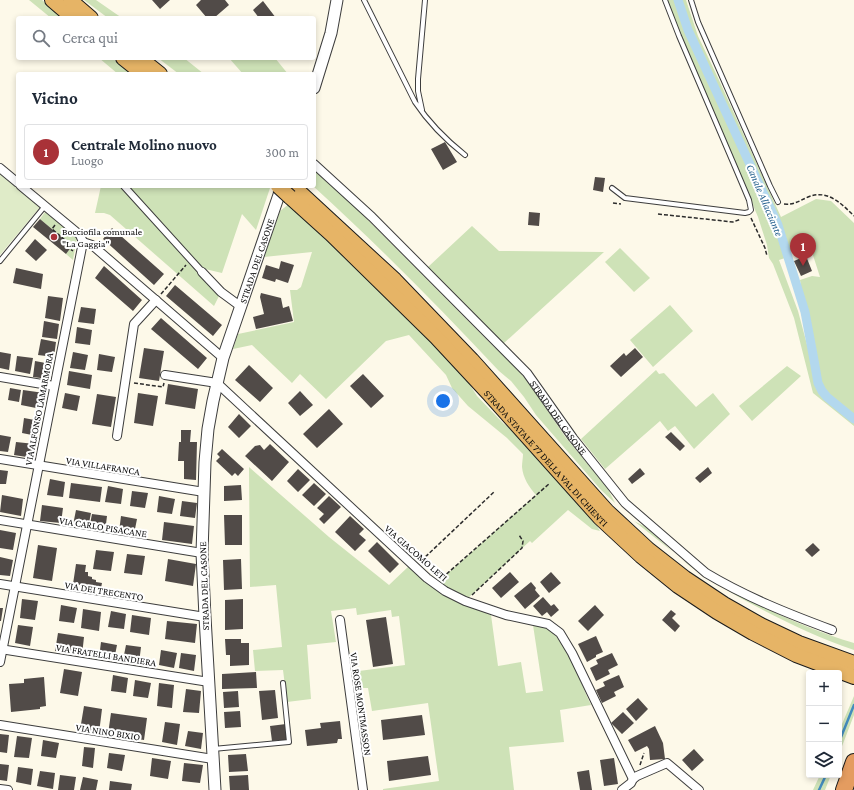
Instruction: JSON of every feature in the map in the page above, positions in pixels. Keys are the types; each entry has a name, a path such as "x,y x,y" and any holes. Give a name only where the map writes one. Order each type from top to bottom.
{"highway":[{"path":"52,0 83,16"},
{"path":"70,0 83,16"},
{"path":"126,60 140,72"},
{"path":"142,60 158,72"},
{"name":"STRADA STATALE 77 DELLA VAL DI CHIENTI","path":"290,189 335,224 400,286 477,365 607,511 648,549 685,578 724,604 761,625 799,643 854,663"},
{"name":"STRADA STATALE 77 DELLA VAL DI CHIENTI","path":"290,189 348,250 470,372 600,518 641,556 678,586 717,612 753,633 796,655 854,677"},
{"path":"844,790 854,762"}],"street":[{"path":"316,81 329,39 337,0"},
{"name":"STRADA DEL CASONE","path":"316,166 372,217 527,373 573,438 630,508 706,573 721,582 777,609 832,630"},
{"path":"0,168 16,181"},
{"path":"23,188 80,235 83,242 92,244 223,358"},
{"path":"126,188 221,292 240,306"},
{"name":"STRADA DEL CASONE","path":"215,790 202,553 208,429 223,358 240,306 290,189"},
{"name":"VIA ALFONSO LAMARMORA","path":"0,662 1,649 15,586 83,242"},
{"path":"117,436 134,324 156,300"},
{"path":"165,375 217,383"},
{"path":"0,376 54,386"},
{"name":"VIA GIACOMO LETI","path":"217,383 414,567 436,585 454,596 502,614 548,624 560,633 572,653 631,785"},
{"name":"VIA VILLAFRANCA","path":"0,459 204,492"},
{"name":"VIA CARLO PISACANE","path":"0,520 202,553"},
{"name":"VIA DEI TRECENTO","path":"0,584 205,617"},
{"name":"VIA ROSE MONTMASSON","path":"340,620 363,790"},
{"name":"VIA FRATELLI BANDIERA","path":"1,649 209,682"},
{"name":"VIA NINO BIXIO","path":"0,725 212,754"},
{"path":"622,790 667,763 699,790"},
{"path":"0,789 8,790"}],"lane":[{"path":"364,0 415,102 437,130 465,155"},
{"path":"423,114 419,97 418,79 425,0"},
{"path":"612,188 625,198 741,213 749,212 751,210 749,200 665,0"},
{"path":"690,0 712,55 778,202"},
{"path":"0,261 45,206"},
{"path":"212,754 289,742 283,683"}],"path":[{"path":"778,202 784,204 797,203 808,197 819,194 831,196 854,216"},
{"path":"749,212 767,256"},
{"path":"658,214 733,222 743,218"},
{"path":"60,219 52,229 72,246 70,249 80,256"},
{"path":"156,300 191,259"},
{"path":"125,381 163,387 165,375"},
{"path":"442,578 550,483"},
{"path":"414,567 494,492"},
{"path":"467,599 522,548 523,541 519,535"}],"green space":[{"path":"29,0 42,0 61,16 49,16"},
{"path":"84,0 96,0 119,16 105,16"},
{"path":"667,0 686,0 698,36 781,217 816,199 831,201 854,223 854,426 813,393 794,318 773,264 769,258 767,245 758,217","holes":["795,249 797,253 811,249 820,277 812,276 800,280 814,346 809,352 798,311 779,260 791,256 790,251"]},
{"path":"101,60 114,60 130,72 116,72"},
{"path":"161,60 186,60 202,72 176,72"},
{"path":"231,60 277,60 286,72 241,72"},
{"path":"316,172 351,203 493,346 512,363 528,382 566,438 607,487 615,503 601,490 536,415 511,381 499,371 431,300 315,188"},
{"path":"0,174 40,207 0,255"},
{"path":"101,188 270,188 256,230 242,214 222,273 205,269 200,276 219,296 214,306 110,215 95,213"},
{"path":"289,204 333,243 462,372 477,396 503,423 520,437 600,531 592,529 568,510 532,543 530,541 467,599 437,583 536,495 525,479 522,467 523,454 507,438 468,406 452,388 446,375 409,335 386,341 326,399 300,374 292,383 252,345 233,349 238,334 294,322 290,290 297,290 301,287 312,252 264,257 280,211"},
{"path":"45,212 77,237 73,260 66,254 72,246 40,219"},
{"path":"472,226 499,251 604,252 503,344 428,267"},
{"path":"620,248 650,278 634,292 605,262"},
{"path":"670,305 693,331 653,367 630,340"},
{"path":"787,366 801,376 752,421 739,406"},
{"path":"656,370 659,374 664,373 696,407 713,393 730,414 694,449 675,426 668,431 660,421 605,469 581,439"},
{"path":"249,467 329,537 389,585 409,566 466,605 491,615 498,666 521,662 526,693 543,691 533,625 545,627 552,632 566,650 591,705 560,710 564,742 509,747 514,790 383,790 439,781 428,703 372,711 368,688 361,688 359,671 405,665 399,616 392,617 391,610 357,615 356,608 331,611 336,642 307,645 311,699 287,702 283,670 255,671 253,650 282,647 276,585 250,587"},
{"path":"634,521 646,527 673,552"},
{"path":"682,560 722,585 765,608 831,636 854,643 854,650 812,634 759,608 713,582"},
{"path":"854,696 854,715 842,746 842,724"},
{"path":"819,778 830,778 825,790 813,790"}],"building":[{"path":"152,0 170,0 160,9"},
{"path":"201,0 225,0 229,5 216,16 205,16 196,5"},
{"path":"263,1 274,16 258,16 253,10"},
{"path":"445,142 457,162 443,170 431,149"},
{"path":"595,177 605,178 603,192 593,190"},
{"path":"529,212 540,213 539,226 528,225"},
{"name":"Bocciofila comunale \"La Gaggia\"","path":"40,219 72,246 66,254 33,227"},
{"path":"112,228 164,274 154,285 103,239"},
{"path":"35,239 47,250 36,261 25,251"},
{"path":"806,256 812,271 801,276 794,261"},
{"path":"281,261 294,265 288,283 276,279 275,282 262,278 266,265 279,269"},
{"path":"104,266 142,300 133,311 95,278"},
{"path":"16,268 43,274 41,289 13,283"},
{"path":"175,285 222,325 213,336 166,296"},
{"path":"261,293 281,298 283,308 289,306 293,321 256,329 253,317 264,314 260,297"},
{"path":"48,296 63,298 60,321 45,318"},
{"path":"81,307 96,309 94,324 78,322"},
{"path":"161,318 207,358 198,369 151,329"},
{"path":"44,321 59,324 57,339 42,337"},
{"path":"77,327 92,330 90,345 75,343"},
{"path":"41,339 56,342 54,357 38,355"},
{"path":"144,348 164,351 159,381 139,378"},
{"path":"635,348 643,357 621,377 610,366 624,353 626,356"},
{"path":"0,352 11,354 9,370 0,368"},
{"path":"73,352 88,355 85,370 70,368"},
{"path":"99,354 115,357 112,372 97,370"},
{"path":"17,356 33,358 30,374 15,371"},
{"path":"35,361 51,364 48,379 33,377"},
{"path":"249,365 273,388 260,402 235,380"},
{"path":"69,371 92,375 90,389 67,385"},
{"path":"363,374 384,396 371,408 350,386"},
{"path":"168,384 198,389 195,409 165,404"},
{"path":"10,388 21,390 19,402 8,400"},
{"path":"23,390 44,393 41,409 21,405"},
{"path":"300,391 313,405 300,416 288,403"},
{"path":"65,393 80,396 77,411 62,408"},
{"path":"138,393 158,396 153,426 134,423"},
{"path":"97,394 116,397 111,427 92,424"},
{"path":"329,409 343,424 317,448 303,434"},
{"path":"239,414 251,426 239,438 228,427"},
{"path":"24,418 40,421 37,436 22,433"},
{"path":"181,430 191,430 190,442 197,442 196,480 184,479 184,461 178,461"},
{"path":"671,432 685,446 680,451 665,437"},
{"path":"0,435 11,437 8,452 0,451"},
{"path":"16,442 35,444 33,458 14,455"},
{"path":"270,444 289,462 272,481 245,456 255,446 260,445 264,450"},
{"path":"222,449 244,469 238,476 235,473 232,476 216,461 220,457 217,454"},
{"path":"708,467 712,473 700,483 695,478"},
{"path":"640,468 645,474 632,484 628,479"},
{"path":"298,469 310,480 298,492 287,481"},
{"path":"0,470 8,471 6,484 0,484"},
{"path":"50,479 65,482 63,497 47,495"},
{"path":"71,483 102,487 100,502 69,498"},
{"path":"314,483 326,494 314,506 302,495"},
{"path":"241,485 242,500 224,501 224,486"},
{"path":"108,486 123,489 121,504 105,502"},
{"path":"132,491 148,493 145,508 130,506"},
{"path":"2,495 23,499 21,516 0,512"},
{"path":"159,496 175,499 172,514 157,512"},
{"path":"329,496 341,507 324,524 319,519 324,514 317,508"},
{"path":"182,501 197,503 195,518 180,516"},
{"path":"42,505 63,508 61,523 40,521"},
{"path":"76,510 91,513 88,528 73,525"},
{"path":"92,514 107,516 105,532 89,529"},
{"path":"224,515 242,515 242,545 225,545"},
{"path":"121,516 137,519 134,534 119,532"},
{"path":"350,516 364,529 359,534 366,540 355,551 335,532"},
{"path":"164,522 194,526 192,544 162,540"},
{"path":"0,530 16,533 13,550 0,548"},
{"path":"377,542 399,564 390,573 368,551"},
{"path":"813,543 820,550 812,557 805,550"},
{"path":"38,545 57,548 52,581 33,578"},
{"path":"96,550 114,552 111,571 93,569"},
{"path":"127,554 145,556 142,575 124,573"},
{"path":"0,557 13,560 10,576 0,575"},
{"path":"168,559 196,564 193,586 165,581"},
{"path":"241,559 242,589 224,590 223,560"},
{"path":"76,564 86,565 85,572 88,572 88,576 96,580 96,582 102,583 101,588 73,584"},
{"path":"510,572 519,582 501,598 492,588"},
{"path":"551,572 561,583 549,593 540,582"},
{"path":"531,582 540,596 525,609 514,596"},
{"path":"543,597 551,606 554,604 559,610 551,617 547,612 542,616 533,606"},
{"path":"22,599 38,601 35,620 20,618"},
{"path":"243,599 243,629 225,630 225,600"},
{"path":"61,605 77,608 74,623 59,621"},
{"path":"595,605 604,615 588,631 578,621"},
{"path":"0,608 3,608 1,621 0,621"},
{"path":"83,609 101,612 99,631 81,628"},
{"path":"671,610 676,614 672,618 680,626 675,632 662,620"},
{"path":"111,611 126,614 124,629 108,627"},
{"path":"132,615 151,618 149,635 130,632"},
{"path":"386,617 393,664 373,667 366,620"},
{"path":"167,621 197,624 195,643 165,639"},
{"path":"18,625 33,627 30,646 15,643"},
{"path":"58,633 84,637 82,655 55,651"},
{"path":"596,636 603,652 587,662 578,644"},
{"path":"225,639 241,639 241,643 249,643 249,665 230,666 230,655 226,655"},
{"path":"101,642 117,645 114,660 99,658"},
{"path":"126,645 141,647 139,663 123,660"},
{"path":"161,650 177,653 174,668 159,665"},
{"path":"181,653 196,655 194,671 179,668"},
{"path":"612,653 618,665 608,670 610,674 596,681 590,668 598,664 596,660"},
{"path":"64,669 82,672 78,696 60,693"},
{"path":"256,672 257,688 222,689 222,674"},
{"path":"113,675 128,678 126,693 111,691"},
{"path":"619,675 624,687 614,692 616,696 602,703 596,690 605,686 603,682"},
{"path":"44,677 46,706 40,707 40,709 11,712 9,684 24,683 24,679"},
{"path":"135,680 151,683 148,698 133,696"},
{"path":"159,683 174,685 172,708 157,706"},
{"path":"186,689 201,691 199,713 183,712"},
{"path":"275,690 278,718 262,720 259,691"},
{"path":"238,691 239,707 224,708 223,692"},
{"path":"638,698 648,709 636,721 626,709"},
{"path":"84,706 102,709 99,733 80,730"},
{"path":"240,711 241,727 225,728 224,712"},
{"path":"623,712 634,723 622,734 611,723"},
{"path":"111,713 147,718 144,740 108,734"},
{"path":"422,715 425,735 383,740 381,720"},
{"path":"340,721 342,739 338,739 337,743 307,746 305,730 321,728 320,723"},
{"path":"165,722 180,724 177,745 162,742"},
{"path":"286,724 287,740 272,741 270,726"},
{"path":"655,726 663,743 665,759 650,760 649,749 647,746 635,752 628,740"},
{"path":"188,731 203,733 201,749 185,746"},
{"path":"0,734 9,735 7,753 0,752"},
{"path":"17,736 32,738 29,758 14,757"},
{"path":"43,740 59,743 56,758 41,756"},
{"path":"84,747 95,748 93,768 82,766"},
{"path":"694,749 704,760 692,771 682,760"},
{"path":"109,753 125,755 122,771 107,768"},
{"path":"246,754 248,771 229,772 228,755"},
{"path":"428,756 431,775 389,781 387,761"},
{"path":"152,758 171,761 168,779 150,776"},
{"path":"614,758 618,784 604,786 600,760"},
{"path":"184,763 203,765 200,783 182,781"},
{"path":"0,764 9,765 7,781 0,780"},
{"path":"18,767 33,769 31,785 16,782"},
{"path":"589,770 592,790 580,790 577,772"},
{"path":"40,771 55,773 53,789 37,786"},
{"path":"60,775 76,777 74,790 58,790"},
{"path":"248,775 249,790 230,790 229,776"},
{"path":"83,777 98,780 96,790 80,790"},
{"path":"110,781 132,784 131,790 109,790"}],"waterway":[{"name":"Canale Allacciante","path":"678,0 688,30 778,225 805,312 818,383 827,397 854,419"},
{"path":"842,735 854,705"},
{"path":"819,790 825,778"}],"place":[{"name":"Bocciofila comunale \"La Gaggia\"","path":"54,237"},
{"name":"Centrale Molino nuovo","path":"803,266"}]}
